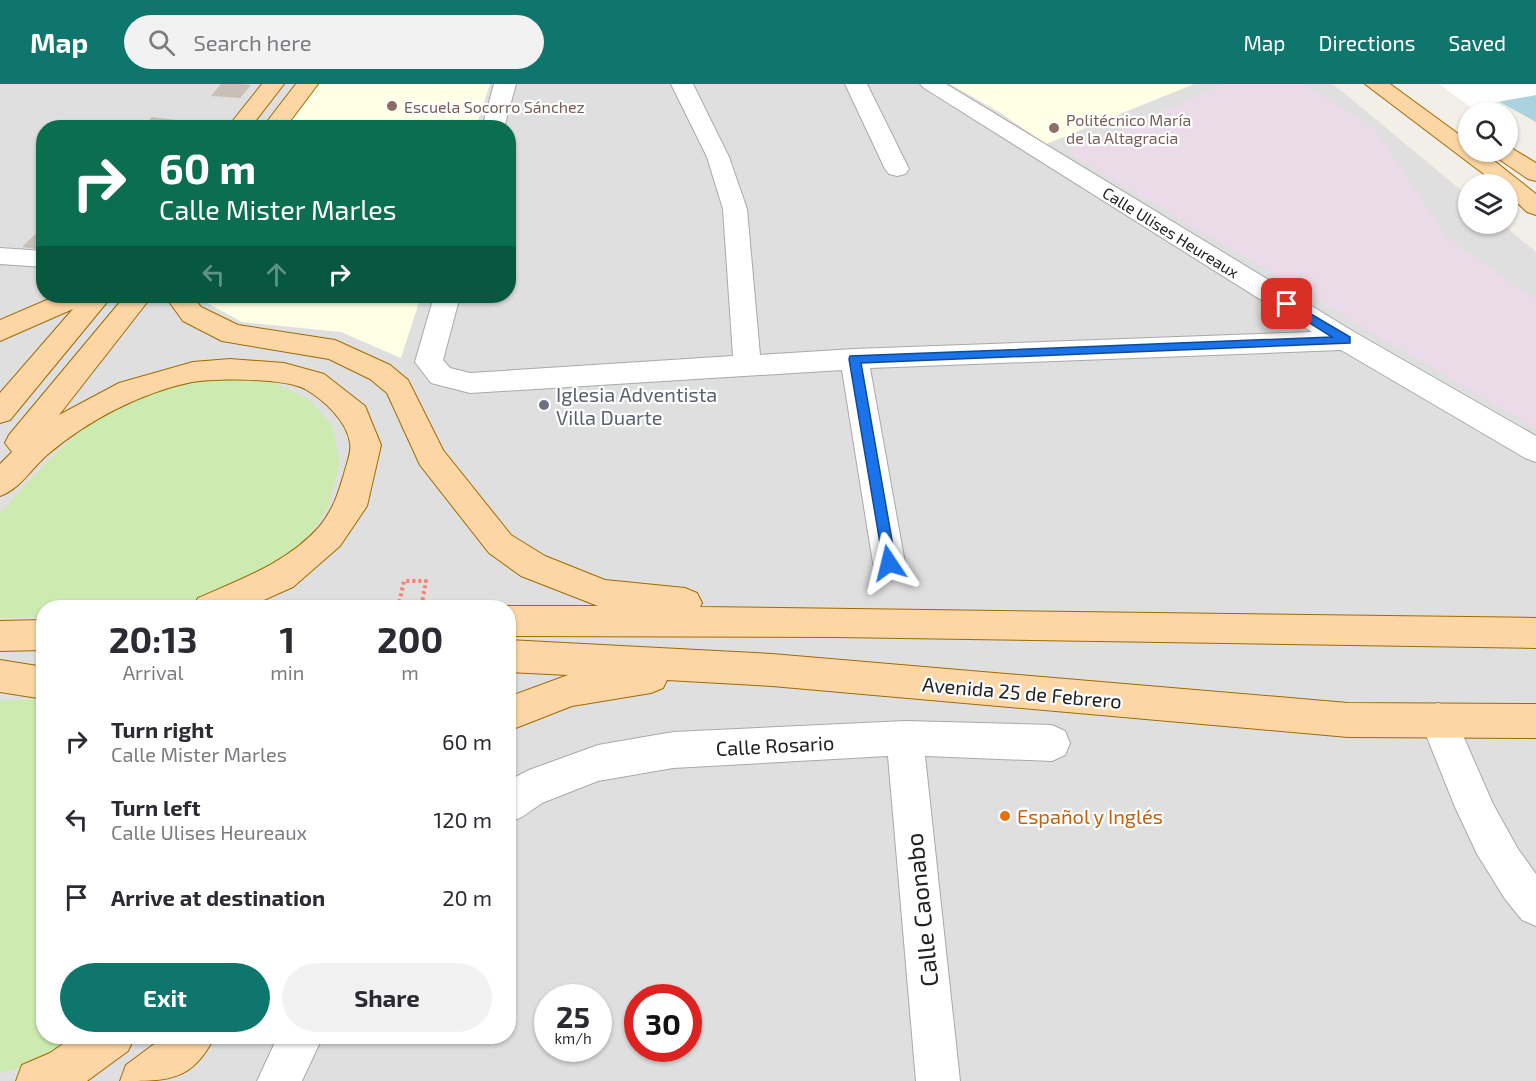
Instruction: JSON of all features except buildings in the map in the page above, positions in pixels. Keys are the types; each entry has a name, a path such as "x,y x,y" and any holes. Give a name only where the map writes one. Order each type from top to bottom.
{"main road":[{"path":"244,120 273,84"},
{"path":"279,120 307,84"},
{"path":"1380,87 1407,85 1458,120"},
{"path":"1380,87 1499,174"},
{"path":"1518,162 1536,174"},
{"path":"1518,191 1536,207"},
{"path":"0,331 62,303"},
{"path":"0,412 93,303"},
{"path":"0,468 133,303"},
{"path":"183,303 192,314 232,334 335,350 380,372 398,387 431,457 500,544 533,566 604,594 836,621"},
{"path":"0,484 35,448 65,424 129,390 193,372 230,369 284,373 314,381 355,414 366,445 351,506 329,537 282,577 229,600"},
{"path":"516,621 836,621 1536,633"},
{"path":"2,636 36,634"},
{"name":"Avenida 25 de Febrero","path":"516,656 772,670 1348,720 1536,721"},
{"path":"516,711 572,690 662,675 772,670"},
{"path":"0,674 36,672"},
{"path":"0,674 36,681"},
{"path":"38,1081 66,1069 102,1044"},
{"path":"142,1081 182,1051 187,1044"}],"street":[{"path":"495,120 505,84"},
{"path":"682,84 718,157 735,209 747,365"},
{"path":"856,84 897,169"},
{"name":"Calle Ulises Heureaux","path":"931,84 1346,340 1536,450"},
{"path":"1518,187 1536,199"},
{"path":"0,256 36,258"},
{"path":"445,303 429,362 441,376 470,383 854,359 1346,340"},
{"path":"854,359 889,563"},
{"path":"1438,720 1483,830 1517,885 1536,906"},
{"name":"Calle Rosario","path":"516,798 529,789 598,763 673,750 905,738 1052,743"},
{"name":"Calle Caonabo","path":"905,738 938,1081"},
{"path":"279,1081 297,1044"}],"path":[{"path":"400,600 404,581 426,581 422,600"}],"shaded area":[{"path":"0,84 1333,84 1458,188 1458,234 1514,234 1536,252 1536,1081 0,1081"},
{"name":"Escuela Socorro Sánchez","path":"319,84 490,84 478,120 290,120"},
{"name":"Politécnico María de la Altagracia","path":"950,84 1194,84 1046,144 999,112"},
{"path":"1225,84 1302,84 1373,127 1447,238 1536,300 1536,429 1067,152"},
{"path":"207,303 419,303 401,358 341,332 242,322"}],"green space":[{"path":"227,377 273,382 310,400 333,427 340,464 328,507 309,537 265,578 207,600 36,600 36,617 0,617 0,514 57,452 99,418 123,403 148,392 176,384"},
{"path":"36,699 36,1044 76,1044 38,1065 0,1073 0,701"}],"water":[{"path":"1467,84 1536,84 1536,122 1518,112 1518,102 1500,102"}],"pier":[{"path":"1440,84 1536,84 1536,95 1498,102 1463,102"}],"place":[{"name":"Escuela Socorro Sánchez","path":"392,106"},
{"name":"Politécnico María de la Altagracia","path":"1054,128"},
{"name":"Iglesia Adventista Villa Duarte","path":"544,405"},
{"name":"Español y Inglés","path":"1005,816"}],"route":[{"path":"889,563 854,359 1346,340 1287,304"}]}
